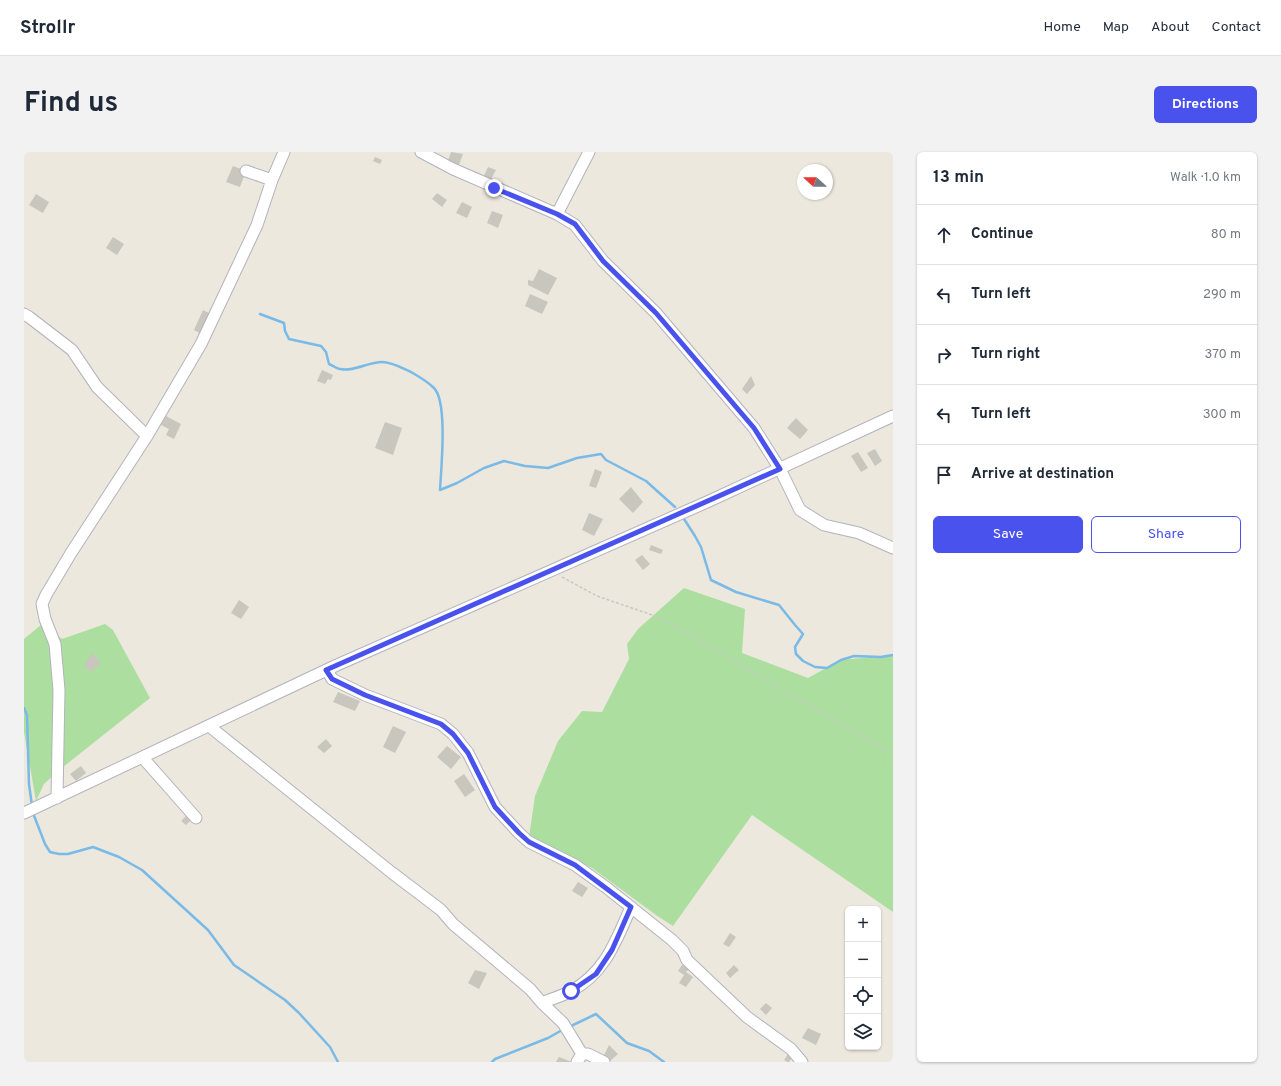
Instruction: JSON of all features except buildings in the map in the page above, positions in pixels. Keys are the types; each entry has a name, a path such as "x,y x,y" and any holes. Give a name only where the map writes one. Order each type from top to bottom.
{"street":[{"path":"57,798 59,690 55,644 45,619 42,604 71,554 147,436 203,340 257,224 272,180 284,152"},
{"path":"421,152 452,169 557,214 575,224 603,261 656,313 754,428 780,469 800,510 824,524 859,533 893,548"},
{"path":"557,214 589,152"},
{"path":"246,171 272,180"},
{"path":"24,314 72,350 97,387 147,436"},
{"path":"24,813 143,758 326,670 780,469 893,416"},
{"path":"326,670 332,679 365,695 441,724 453,734 468,753 495,807 519,833 529,842 575,865 672,940 683,951 688,960 747,1017 791,1048 802,1062"},
{"path":"209,726 391,872 441,910 453,924 530,989 565,1027 579,1058 588,1054 604,1062"},
{"path":"143,758 196,818"},
{"path":"542,1003 571,991 596,974 612,950 631,907"}],"path":[{"path":"557,568 562,577 597,596 658,616 893,754"}],"green space":[{"path":"684,588 745,609 742,653 808,678 841,660 893,655 893,912 752,815 673,926 592,868 529,837 535,796 558,741 582,711 602,712 629,659 627,644 638,629"},
{"path":"42,624 62,639 105,624 113,630 150,698 58,771 44,784 36,801 24,732 24,639"}],"waterway":[{"path":"260,314 284,323 285,331 289,339 321,346 326,352 329,364 337,368 345,370 377,362 389,363 411,372 434,388 441,407 443,437 440,490 457,483 484,468 504,461 525,466 548,468 577,458 601,454 606,460 646,481 675,507"},
{"path":"684,519 701,547 711,580 736,592 779,605 803,634 795,647 796,654 803,661 815,667 827,668 841,660 854,656 881,657 893,655"},
{"path":"24,708 27,715 29,784 32,806"},
{"path":"33,813 45,844 50,852 68,854 93,847 119,857 142,870 208,930 234,965 285,1000 299,1013 330,1047 338,1062"},
{"path":"569,1027 596,1014 627,1043 649,1051 664,1062"},
{"path":"492,1062 495,1059 548,1038 564,1029"}],"route":[{"path":"494,188 557,214 575,224 603,261 656,313 754,428 780,469 326,670 332,679 365,695 441,724 453,734 468,753 495,807 519,833 529,842 575,865 631,907 612,950 596,974 571,991"}]}
